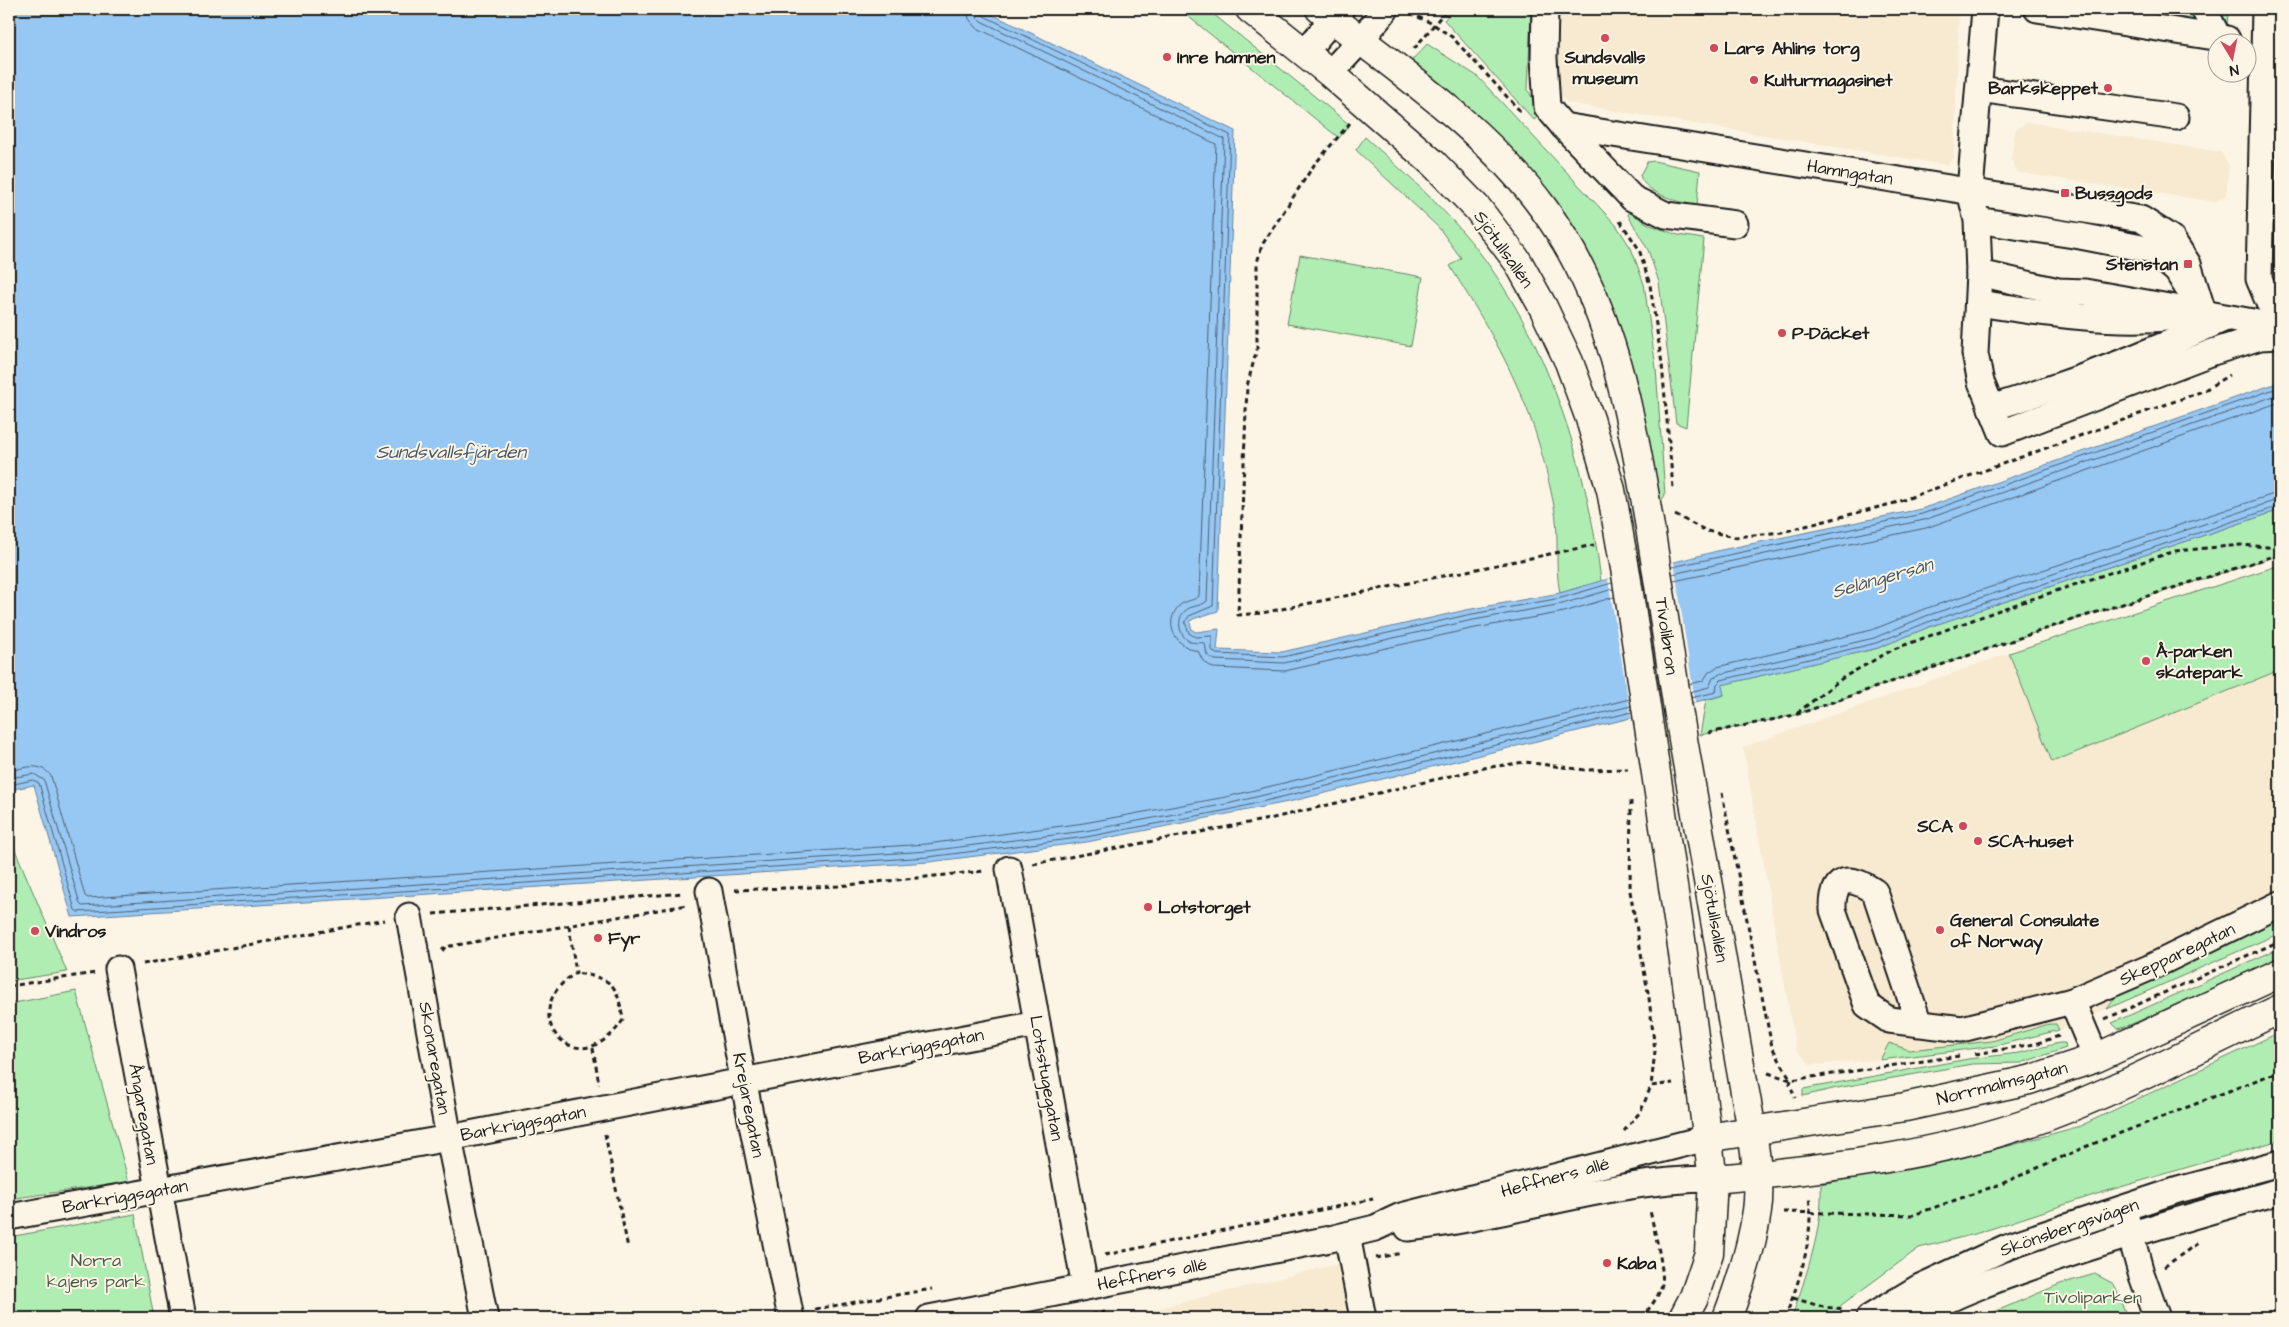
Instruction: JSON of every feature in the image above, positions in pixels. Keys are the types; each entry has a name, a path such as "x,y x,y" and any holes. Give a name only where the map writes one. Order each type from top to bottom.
{"main road":[{"name":"Sjötullsallén","path":"1250,9 1330,73 1434,164 1478,209 1518,262 1547,315 1590,419 1611,490 1626,574"},
{"path":"1331,12 1360,42"},
{"name":"Tivolibron","path":"1360,42 1399,69 1462,121 1505,163 1544,209 1572,253 1597,304 1613,347 1629,410 1657,566 1678,706"},
{"name":"Tivolibron","path":"1626,574 1648,714"},
{"name":"Sjötullsallén","path":"1678,706 1752,1130 1758,1176 1758,1210 1739,1285 1727,1318"},
{"name":"Sjötullsallén","path":"1648,714 1701,1079 1713,1179 1709,1253 1694,1297 1683,1318"},
{"name":"Norrmalmsgatan","path":"1707,1138 1905,1107 2029,1080 2096,1058 2280,973"},
{"path":"1713,1179 1806,1170 1929,1150 1974,1140 2040,1119 2108,1090 2280,1009"}],"street":[{"path":"1546,9 1544,58 1547,107 1563,126 1632,198 1666,214 1735,224"},
{"path":"1985,9 1970,191 1977,220 1979,273 1975,354 1981,382 2002,433 2213,352 2260,337 2280,336"},
{"path":"2037,9 2094,13 2222,38 2204,9"},
{"path":"2265,9 2259,280 2268,303 2280,311"},
{"path":"1330,73 1360,42 1398,11"},
{"path":"1305,52 1331,12"},
{"path":"1979,89 2176,117"},
{"name":"Hamngatan","path":"1563,126 2141,219 2172,238 2215,316"},
{"path":"1977,220 2089,237 2152,250 2177,271 2215,316"},
{"path":"1979,273 2058,291 2084,292 2252,322 2280,330"},
{"path":"1978,303 2036,312 2143,321 2215,316"},
{"path":"1991,408 2018,400 2151,350 2215,316"},
{"name":"Lotsstugegatan","path":"1009,869 1085,1287"},
{"name":"Skepparegatan","path":"1919,1024 1875,892 1863,883 1849,879 1838,884 1832,895 1833,910 1867,1005 1889,1020 1919,1024 1962,1029 2072,1001 2149,968 2280,904"},
{"name":"Krejaregatan","path":"702,897 744,1080 791,1318"},
{"name":"Skonaregatan","path":"409,916 449,1138 485,1318"},
{"name":"Ångaregatan","path":"118,969 157,1189 183,1318"},
{"path":"2072,1001 2096,1058"},
{"name":"Barkriggsgatan","path":"9,1217 449,1138 1037,1024"},
{"name":"Heffners allé","path":"929,1318 1348,1235 1375,1228 1402,1216 1707,1138"},
{"name":"Skönsbergsvägen","path":"1869,1318 1920,1287 2009,1246 2178,1190 2280,1164"},
{"name":"Heffners allé","path":"1375,1228 1403,1229 1443,1224 1614,1188 1685,1179 1713,1179"},
{"name":"Skönsbergsvägen","path":"1912,1318 1932,1307 2018,1271 2131,1233 2280,1191"},
{"path":"2123,1208 2156,1318"},
{"path":"1348,1235 1363,1318"}],"path":[{"path":"1398,11 1433,24 1447,9"},
{"path":"1354,118 1314,165 1262,245 1256,262 1257,349 1247,386 1238,615 1262,613 1602,544"},
{"path":"1675,514 1707,531 1735,537 1782,532 1895,503 2203,391 2232,373"},
{"path":"1795,715 1844,677 1894,649 2022,602 2175,551 2241,545 2280,548"},
{"path":"1700,735 1795,715 2069,621 2280,554"},
{"path":"9,986 118,969 409,916 702,897 1009,869 1268,819 1484,768 1525,762 1585,770 1633,769"},
{"path":"1720,787 1741,880 1772,1047"},
{"path":"1620,1134 1628,1128 1641,1111 1651,1086 1655,1051 1649,998 1630,891 1632,797"},
{"path":"444,960 442,950 445,947 569,926 702,897"},
{"path":"569,926 576,973"},
{"path":"576,973 605,979 617,991 619,996 623,1020 611,1036 593,1048 580,1049 571,1046 557,1036 550,1024 548,1011 553,995 562,981 576,973"},
{"path":"593,1048 600,1092"},
{"path":"1741,1074 1758,1071 1791,1080"},
{"path":"1758,1210 1811,1214 1913,1215 2001,1184 2085,1147 2280,1071"},
{"path":"1651,1086 1701,1079"},
{"path":"604,1130 628,1248"},
{"path":"1324,1210 1380,1198"},
{"path":"1640,1211 1660,1208"},
{"path":"1641,1318 1656,1297 1662,1284 1662,1272 1650,1210"},
{"path":"1785,1318 1804,1263 1811,1214"},
{"path":"2141,1273 2164,1267 2186,1249 2201,1241"},
{"path":"1793,1298 1823,1307"}],"shaded area":[{"name":"Kulturmagasinet","path":"1560,9 1953,10 1959,18 1954,158 1946,165 1567,103 1557,93"},
{"path":"2027,122 2221,152 2229,166 2226,195 2216,202 2019,173 2011,160 2015,130"},
{"path":"2009,653 2052,762 2280,670 2280,933 2059,1030 1995,1046 1880,1060 1810,1065 1796,1049 1743,747"},
{"path":"1337,1264 1350,1318 1119,1318"}],"green space":[{"path":"1179,9 1207,9 1350,125 1339,138"},
{"path":"1454,9 1531,9 1528,90 1541,114 1534,120 1444,20"},
{"path":"2101,9 2228,9 2227,31"},
{"path":"1427,44 1477,76 1616,225 1631,248 1644,284 1656,368 1665,495 1658,506 1594,273 1409,63"},
{"path":"1365,137 1421,189 1461,230 1499,280 1522,319 1542,360 1560,404 1574,448 1595,537 1601,581 1560,593 1557,572 1557,528 1554,506 1539,445 1523,400 1494,340 1450,266 1461,258 1439,228 1356,150"},
{"path":"1654,161 1700,171 1697,206 1664,196 1643,182 1640,175 1647,162"},
{"path":"1629,212 1650,225 1678,235 1704,239 1686,427 1676,423 1659,282 1648,250 1628,215"},
{"path":"1300,255 1423,277 1411,346 1287,324"},
{"path":"2280,510 2280,555 2069,621 1795,715 1700,735 1706,700 1724,695 1721,685 1878,648 1929,627"},
{"name":"Å-parken skatepark","path":"2280,565 2280,670 2052,762 2009,653"},
{"path":"10,838 67,972 9,981"},
{"path":"2280,913 2280,933 2107,1009 2118,994"},
{"path":"2280,948 2280,959 2125,1027 2118,1029 2112,1023"},
{"path":"76,991 129,1182 9,1199 9,1004"},
{"path":"2049,1024 2056,1024 2059,1030 1995,1046 1880,1060 1889,1043 1909,1050 1992,1041"},
{"path":"2280,1032 2280,1140 2097,1194 1975,1234 1919,1248 1826,1318 1792,1318 1808,1269 1816,1235 1821,1201 1821,1184 2009,1146 2080,1126"},
{"path":"2065,1043 2066,1048 2021,1063 1972,1064 1837,1088 1803,1096 1803,1089 1968,1059 2019,1053"},
{"name":"Norra kajens park","path":"135,1214 154,1318 9,1318 9,1237"},
{"name":"Tivoliparken","path":"2095,1274 2114,1284 2127,1317 1980,1318 2060,1284"}],"water":[{"name":"Sundsvallsfjärden","path":"9,9 981,9 1235,131 1218,611 1193,619 1190,622 1192,630 1196,632 1219,629 1217,650 1282,652 1466,610 1560,593 1721,550 1921,509 2280,382 2280,510 1929,627 1878,648 1722,685 1724,695 1293,801 1087,842 929,862 72,917 34,785 9,790"}],"pier":[{"path":"1674,562 1695,702 1631,718 1608,579"}],"place":[{"name":"Sundsvalls museum","path":"1605,38"},
{"name":"Lars Ahlins torg","path":"1714,48"},
{"name":"Inre hamnen","path":"1167,57"},
{"name":"Kulturmagasinet","path":"1754,80"},
{"name":"Barkskeppet","path":"2108,88"},
{"name":"Bussgods","path":"2065,193"},
{"name":"Stenstan","path":"2188,264"},
{"name":"P-Däcket","path":"1782,333"},
{"name":"Å-parken skatepark","path":"2146,661"},
{"name":"SCA","path":"1963,826"},
{"name":"SCA-huset","path":"1978,841"},
{"name":"Lotstorget","path":"1148,907"},
{"name":"General Consulate of Norway","path":"1940,930"},
{"name":"Vindros","path":"35,931"},
{"name":"Fyr","path":"598,938"},
{"name":"Kaba","path":"1607,1263"}],"water label":[{"name":"Selångersån","path":"1882,577"}]}
